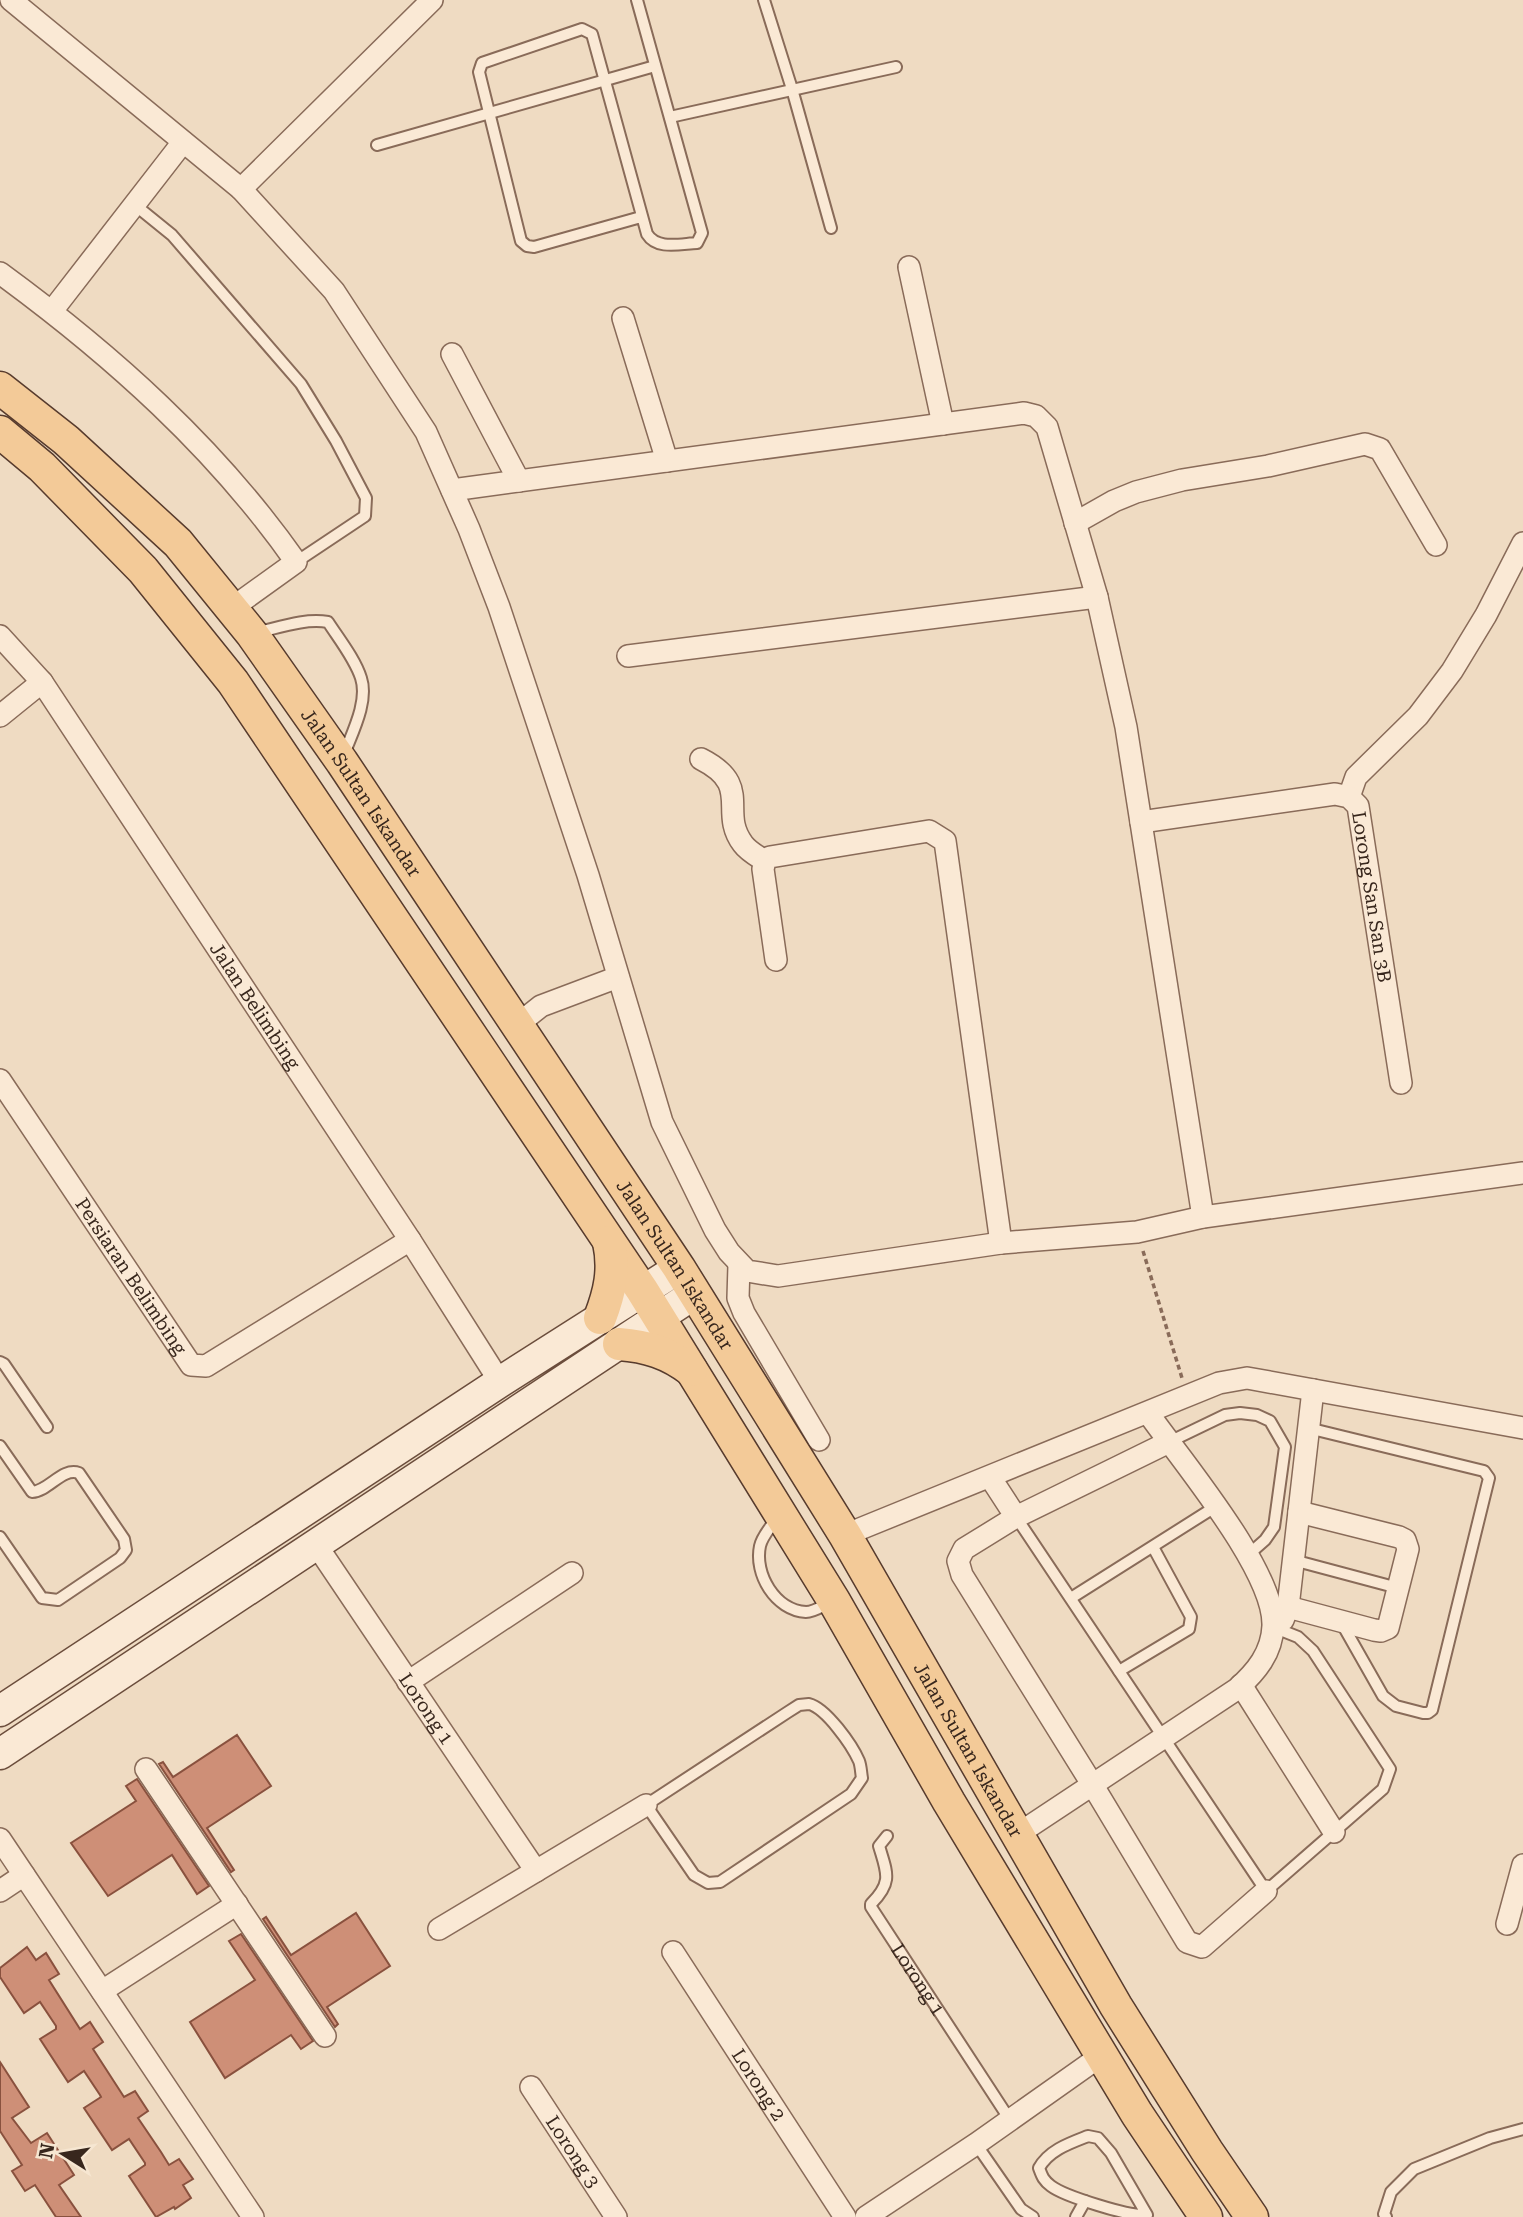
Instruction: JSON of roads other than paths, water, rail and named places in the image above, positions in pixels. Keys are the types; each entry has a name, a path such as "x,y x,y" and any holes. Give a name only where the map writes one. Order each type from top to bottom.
{"main road":[{"name":"Jalan Sultan Iskandar","path":"0,388 66,440 178,543 252,634 342,762 686,1281 845,1535 1116,2006 1252,2217"},
{"path":"0,432 42,467 143,570 233,682 608,1239 695,1373 834,1601 949,1802 1137,2115 1206,2217"},
{"path":"600,1318 612,1278 608,1239"},
{"path":"619,1344 640,1345 660,1351 695,1373"}],"street":[{"path":"241,189 432,0"},
{"path":"21,3 241,189 334,291 426,432 503,620 588,875 663,1122 715,1230 747,1271 778,1276 1001,1242 1138,1232 1203,1217 1523,1173"},
{"path":"52,311 183,142"},
{"path":"909,267 943,424"},
{"path":"0,273 52,311 196,439 296,562 232,608"},
{"path":"623,318 667,461"},
{"path":"452,355 519,481"},
{"path":"452,490 943,424 1024,414 1036,416 1047,427 1076,523 1097,597 1126,727 1203,1217"},
{"path":"1076,523 1114,500 1171,483 1268,466 1365,444 1380,449 1436,545"},
{"path":"1349,797 1356,777 1418,716 1452,671 1486,615 1523,542"},
{"path":"628,656 1097,597"},
{"name":"Jalan Belimbing","path":"0,636 42,682 410,1240 500,1382"},
{"path":"0,716 42,682"},
{"path":"701,759 723,772 729,782 736,830 741,842 765,861"},
{"name":"Lorong San San 3B","path":"1141,822 1335,794 1349,797 1358,806 1401,1083"},
{"path":"776,960 763,869 769,857 929,831 945,841 1001,1242"},
{"path":"517,1025 541,1006 618,977"},
{"name":"Persiaran Belimbing","path":"0,1080 191,1365 206,1366 410,1240"},
{"path":"740,1265 737,1298 819,1440"},
{"path":"0,1711 642,1290 686,1281"},
{"path":"0,1754 659,1317 686,1281"},
{"path":"845,1535 1219,1383 1247,1378 1523,1428"},
{"path":"1273,1628 1282,1621 1287,1607 1313,1390"},
{"path":"1018,1834 1241,1685 1259,1668 1266,1655 1273,1628 1270,1605 1248,1555 1148,1413"},
{"path":"1169,1442 1016,1517 964,1549 958,1561 962,1575 1187,1942 1202,1947 1266,1892"},
{"path":"990,1477 1016,1517"},
{"path":"1287,1607 1374,1630 1388,1628 1408,1549 1405,1541 1399,1537 1299,1512"},
{"name":"Lorong 1","path":"317,1546 536,1871"},
{"path":"408,1682 572,1573"},
{"path":"1241,1685 1334,1832"},
{"path":"146,1769 325,2036"},
{"path":"439,1929 646,1805"},
{"path":"0,1839 253,2217"},
{"path":"1507,1924 1523,1865"},
{"path":"0,1891 24,1875"},
{"path":"102,1991 236,1904"},
{"name":"Lorong 2","path":"673,1952 845,2217"},
{"path":"866,2217 1102,2055"},
{"name":"Lorong 3","path":"531,2087 616,2217"}],"lane":[{"path":"637,0 701,236 697,243 657,245 647,234 593,34 582,29 482,63 479,72 521,241 534,247 641,217"},
{"path":"764,0 831,228"},
{"path":"377,145 656,66"},
{"path":"670,117 896,67"},
{"path":"135,205 172,235 301,384 337,441 366,498 365,516 296,562"},
{"path":"252,634 302,622 328,622 361,678 363,690 361,706 342,762"},
{"path":"0,1362 47,1427"},
{"path":"1169,1442 1225,1415 1257,1415 1270,1421 1285,1447 1274,1527 1265,1540 1248,1555"},
{"path":"1308,1428 1484,1471 1489,1478 1432,1710 1423,1713 1389,1702 1340,1621"},
{"path":"0,1446 4,1458 32,1492 41,1490 73,1471 79,1473 124,1539 126,1550 120,1558 58,1600 42,1598 0,1537"},
{"path":"1071,1598 1215,1507"},
{"path":"780,1513 761,1542 761,1573 767,1585 779,1601 793,1609 808,1612 834,1601"},
{"path":"1016,1517 1266,1892 1383,1789 1391,1769 1313,1651 1298,1637 1273,1628"},
{"path":"1119,1671 1189,1629 1192,1623 1153,1547"},
{"path":"1293,1560 1398,1588"},
{"path":"799,1705 816,1705 827,1714 860,1762 862,1778 851,1794 720,1882 708,1883 694,1874 646,1805 799,1705"},
{"name":"Lorong 1","path":"887,1836 879,1846 888,1875 887,1882 871,1907 1010,2120"},
{"path":"1386,2217 1384,2214 1391,2192 1414,2169 1490,2138 1523,2129"},
{"path":"1088,2136 1098,2138 1111,2153 1148,2216 1124,2213 1054,2189 1043,2179 1039,2168 1045,2157 1070,2143 1088,2136"},
{"path":"976,2144 1019,2213 1033,2217"},
{"path":"1076,2217 1086,2201"}]}
